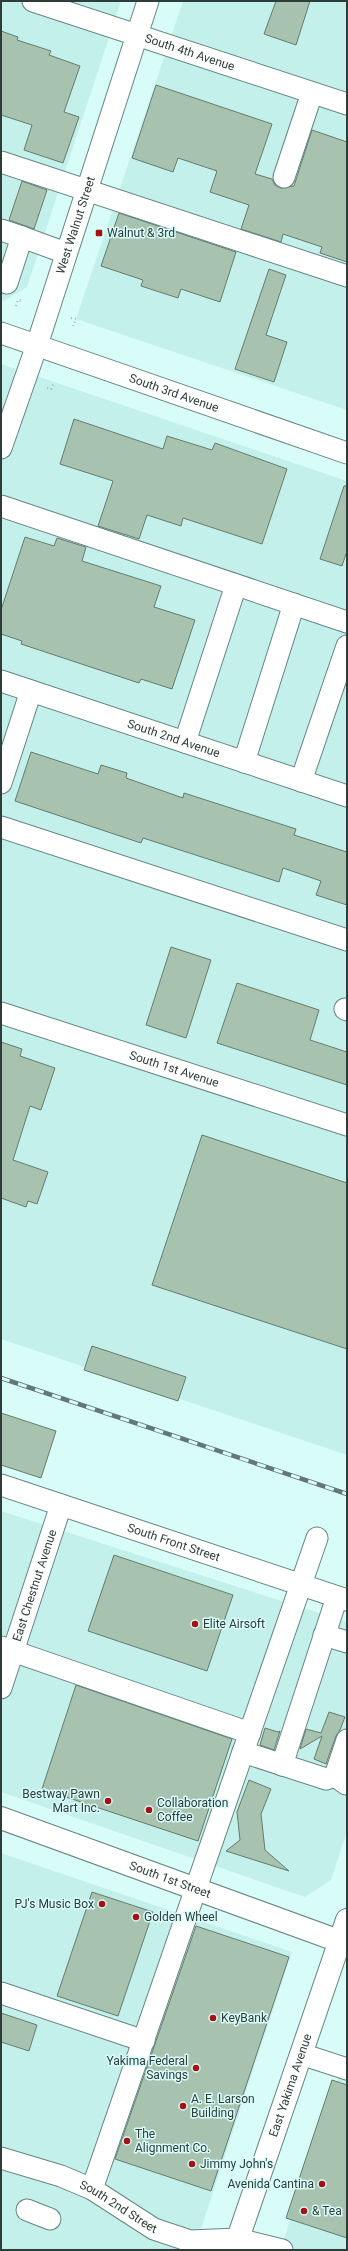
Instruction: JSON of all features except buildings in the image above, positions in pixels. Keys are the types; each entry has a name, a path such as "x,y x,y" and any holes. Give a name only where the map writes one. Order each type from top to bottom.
{"main road":[{"name":"South 1st Street","path":"1,1818 343,1943"},
{"name":"East Yakima Avenue","path":"236,2244 302,2054 343,1943 347,1920"}],"street":[{"name":"South 4th Avenue","path":"34,1 136,36 347,104"},
{"name":"West Walnut Street","path":"1,448 37,345 148,1"},
{"path":"284,177 312,93"},
{"path":"1,162 86,192 347,276"},
{"path":"1,230 66,253"},
{"path":"7,283 22,237"},
{"name":"South 3rd Avenue","path":"1,333 347,452"},
{"path":"1,506 347,622"},
{"path":"185,742 236,585"},
{"path":"244,762 294,604"},
{"path":"301,781 347,646"},
{"name":"South 2nd Avenue","path":"1,681 347,796"},
{"path":"1,783 7,743 31,691"},
{"path":"1,827 347,940"},
{"name":"South 1st Avenue","path":"1,1013 347,1125"},
{"name":"South Front Street","path":"1,1485 342,1598"},
{"name":"East Chestnut Avenue","path":"1,1688 7,1649 61,1505"},
{"path":"92,2189 317,1538"},
{"path":"282,1765 324,1635 342,1598"},
{"path":"324,1635 347,1642"},
{"path":"7,1649 250,1733"},
{"path":"243,1752 326,1779 341,1781 347,1740"},
{"path":"3,1999 144,2040"},
{"path":"302,2054 347,2069"},
{"name":"South 2nd Street","path":"1,2158 61,2176 92,2189 154,2229 190,2240 282,2250"},
{"path":"27,2210 50,2219"}],"path":[{"path":"16,306 18,300 23,301"},
{"path":"72,318 76,319 73,326"},
{"path":"46,388 51,389 54,383"}],"shaded area":[{"path":"1,1 121,1 27,287 4,301 1,300"},
{"path":"183,1 347,1 347,410 76,319"},
{"path":"1,364 347,481 347,1455 1,1339"},
{"path":"1,1511 347,1622 347,1831 331,1880 305,1897 1,1792"},
{"path":"1,1853 292,1952 194,2250 1,2250"},
{"path":"347,2052 347,2250 280,2250"}],"railway":[{"path":"1,1378 347,1494"}],"place":[{"name":"Walnut & 3rd","path":"99,233"},
{"name":"Elite Airsoft","path":"195,1624"},
{"name":"Bestway Pawn Mart Inc.","path":"108,1801"},
{"name":"Collaboration Coffee","path":"149,1810"},
{"name":"PJ's Music Box","path":"102,1904"},
{"name":"Golden Wheel","path":"136,1917"},
{"name":"KeyBank","path":"213,2018"},
{"name":"Yakima Federal Savings","path":"196,2068"},
{"name":"A. E. Larson Building","path":"183,2106"},
{"name":"The Alignment Co.","path":"127,2141"},
{"name":"Jimmy John's","path":"192,2164"},
{"name":"Avenida Cantina","path":"322,2184"},
{"name":"& Tea","path":"304,2211"}]}
